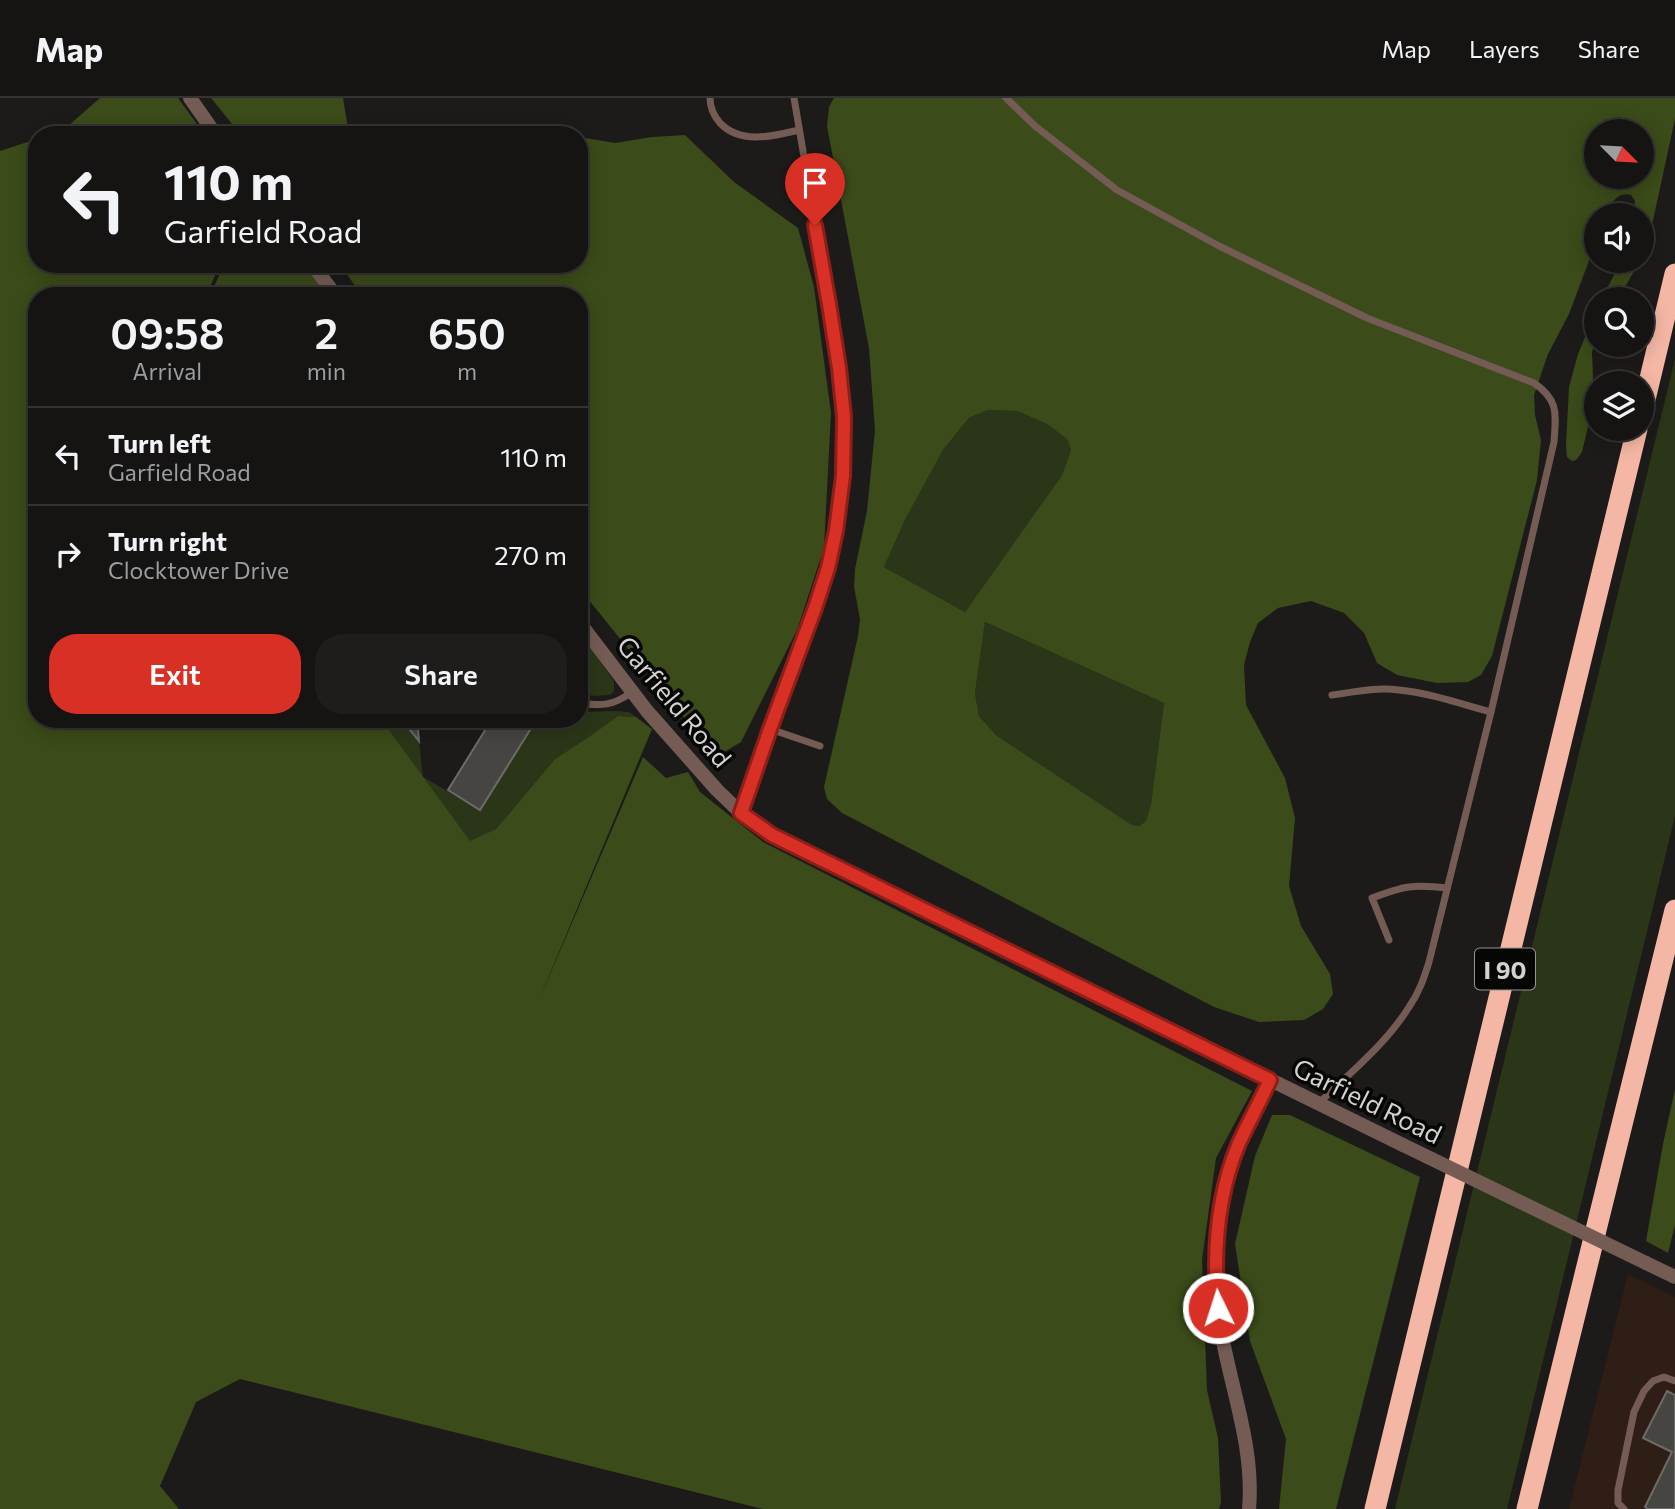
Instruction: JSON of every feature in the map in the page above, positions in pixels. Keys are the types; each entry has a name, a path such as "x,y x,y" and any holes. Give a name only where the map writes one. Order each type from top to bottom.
{"highway":[{"path":"1652,371 1675,275"},
{"name":"I 90","path":"1375,1509 1634,441"},
{"path":"1527,1509 1675,909"}],"street":[{"path":"190,98 210,126"},
{"name":"Garfield Road","path":"588,634 657,724 716,790 741,813 772,835 1675,1277"},
{"path":"1249,1509 1249,1472 1243,1429 1219,1326 1216,1250 1220,1210 1231,1165 1270,1080"}],"lane":[{"path":"710,98 713,115 735,134 757,138 799,130"},
{"path":"741,813 828,568 843,476 844,417 839,368 794,98"},
{"path":"1006,98 1035,126 1117,190 1219,246 1367,318 1534,383 1546,391 1553,402 1556,418 1554,442 1491,712 1421,986 1410,1007 1389,1034 1318,1103"},
{"path":"1332,695 1370,689 1398,690 1491,712"},
{"path":"588,704 615,704 632,692"},
{"path":"770,729 820,746"},
{"path":"1389,940 1372,898 1402,887 1421,885 1447,888"},
{"path":"1624,1509 1618,1503 1618,1490 1634,1412 1644,1391 1653,1381 1664,1377 1675,1381"}],"shaded area":[{"path":"1628,1274 1675,1297 1675,1509 1569,1509"}],"green space":[{"path":"100,98 178,98 198,126 68,126"},
{"path":"211,98 343,98 348,126 234,126"},
{"path":"834,98 1675,98 1675,119 1654,216 1654,203 1635,203 1631,195 1626,194 1612,203 1584,203 1584,273 1569,314 1548,354 1534,395 1541,440 1537,480 1492,656 1481,675 1468,682 1437,683 1397,675 1377,663 1364,633 1344,613 1311,601 1278,608 1258,623 1250,642 1244,665 1246,705 1285,778 1295,818 1289,886 1301,926 1330,974 1333,994 1323,1009 1304,1020 1259,1022 1214,1007 842,813 827,799 824,787 858,636 860,619 854,587 855,569 867,511 875,430 869,348 827,126 829,107","holes":["988,410 1017,411 1047,424 1067,439 1071,450 1062,475 965,612 884,567 905,520 943,450 969,418","985,622 1164,703 1151,804 1146,821 1139,826 1132,825 996,735 979,716 975,693"]},
{"path":"685,135 734,182 798,228 814,287 831,413 824,548 797,630 741,742 716,757 588,599 588,287 356,287 346,273 588,273 588,138 615,143"},
{"path":"28,142 28,273 216,273 210,287 28,287 28,728 388,728 470,841 496,829 555,759 618,716 636,717 652,729 539,1000 643,757 666,778 688,772 700,792 763,842 1252,1091 1216,1158 1202,1260 1207,1390 1218,1438 1219,1509 763,1509 240,1379 196,1402 160,1486 179,1509 0,1509 0,151"},
{"path":"220,273 310,273 321,287 214,287"},
{"path":"1615,273 1633,273 1625,287 1608,287"},
{"path":"1584,340 1584,357 1592,357 1593,371 1584,371 1585,441 1582,452 1572,461 1567,457 1566,446 1569,387"},
{"path":"1675,359 1675,816 1507,1509 1395,1509"},
{"path":"988,410 1017,411 1047,424 1067,439 1071,450 1062,475 965,612 884,567 905,520 943,450 969,418"},
{"path":"985,622 1164,703 1151,804 1146,821 1139,826 1132,825 996,735 979,716 975,693"},
{"path":"588,645 614,681 614,691 610,695 588,695"},
{"path":"588,712 629,712 636,717 618,716 555,759 496,829 470,842 388,728 408,728 419,741 423,777 480,810 530,730 527,728 588,728"},
{"path":"1675,1089 1675,1225 1668,1253 1646,1241"},
{"path":"1272,1115 1290,1115 1420,1177 1336,1509 1279,1509 1286,1439 1250,1341 1235,1244 1255,1156"}],"building":[{"path":"408,728 418,728 419,741"},
{"path":"486,728 530,730 480,810 448,790"},
{"path":"1667,1391 1675,1395 1675,1509 1648,1509 1645,1507 1672,1452 1643,1438"}],"route":[{"path":"815,225 839,368 844,417 843,476 828,568 741,813 772,835 1270,1080 1239,1143 1220,1210 1216,1264 1218,1308"}]}
